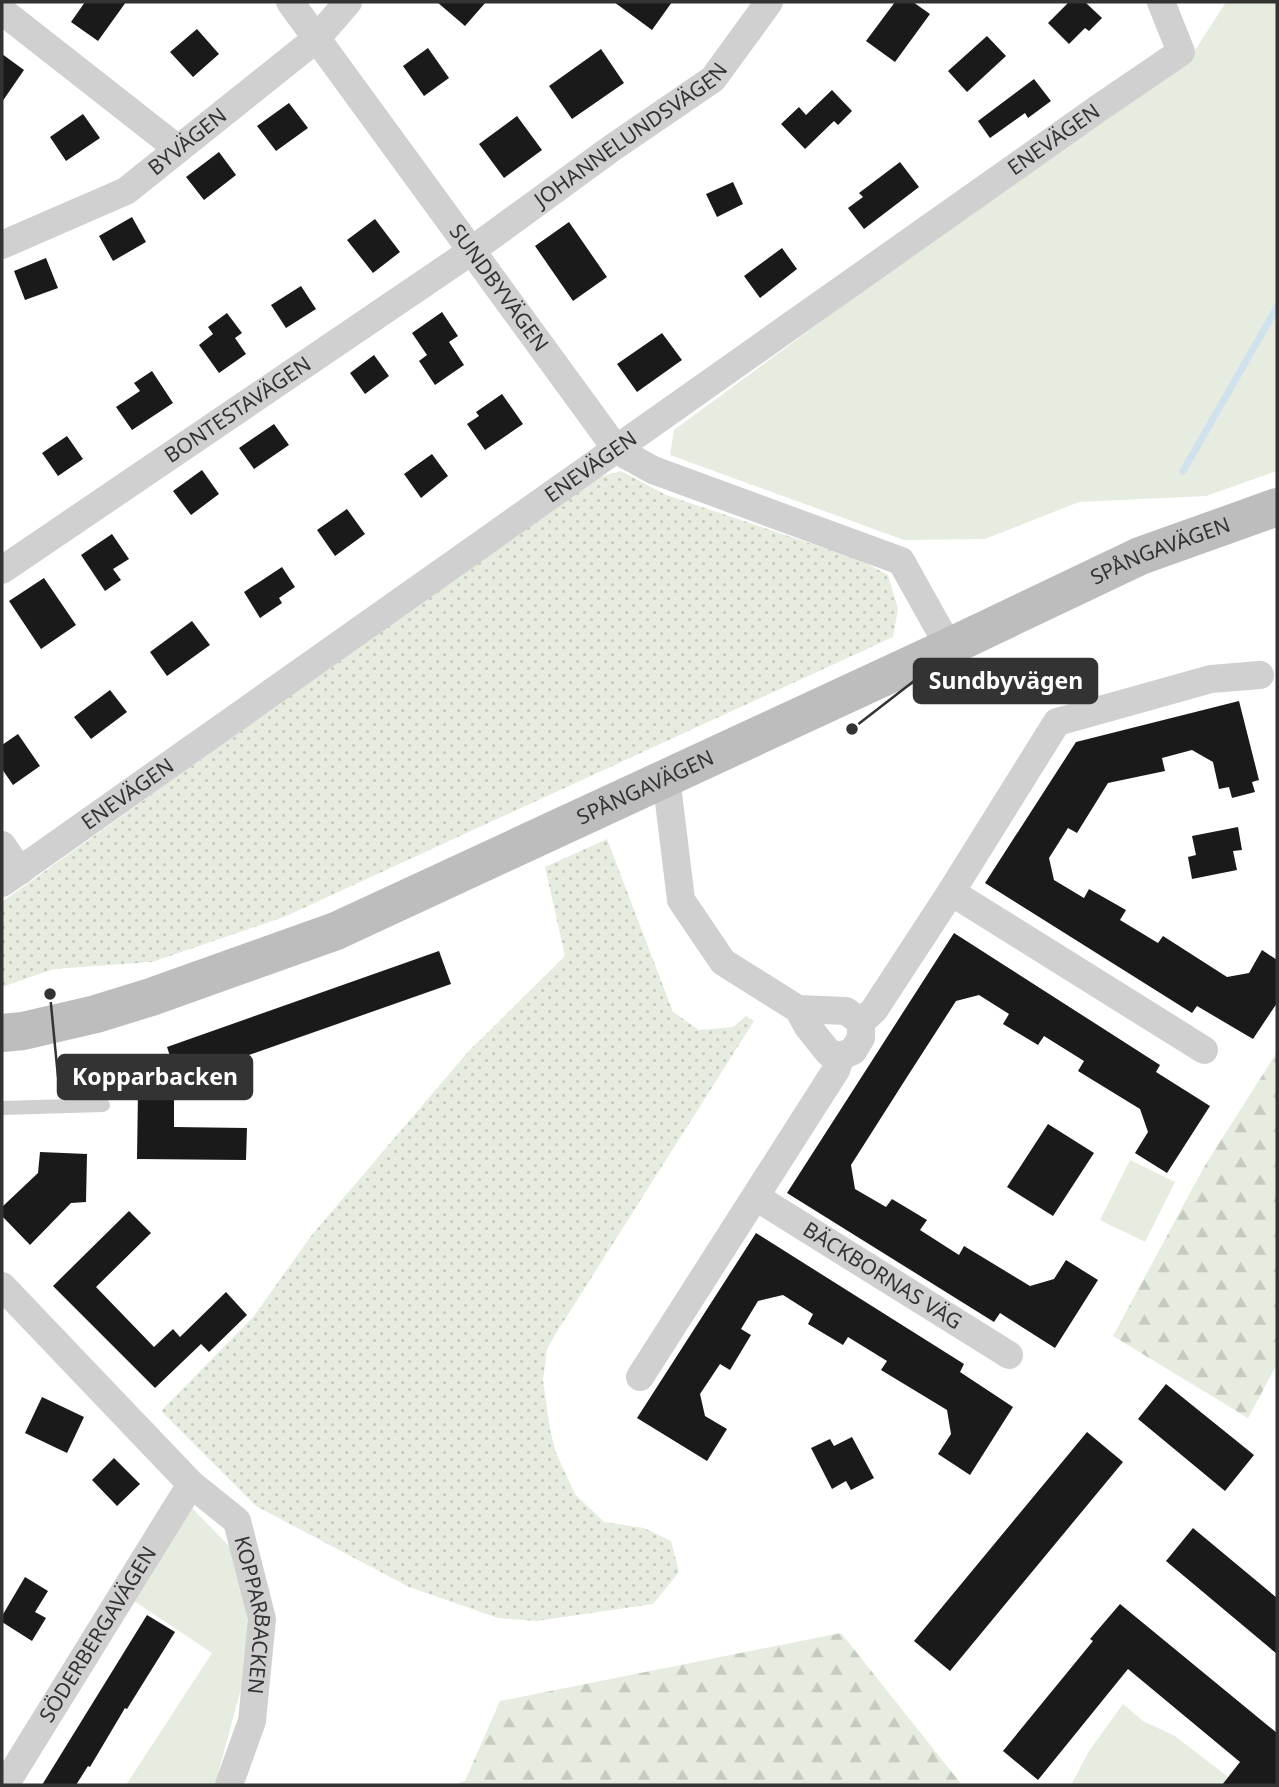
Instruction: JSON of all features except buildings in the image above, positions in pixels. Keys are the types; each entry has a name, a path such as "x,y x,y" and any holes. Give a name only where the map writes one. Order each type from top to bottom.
{"street":[{"name":"SUNDBYVÄGEN","path":"290,2 617,450 653,470 901,561 949,648"},
{"name":"BYVÄGEN","path":"2,245 126,191 316,39 348,2"},
{"name":"JOHANNELUNDSVÄGEN","path":"472,250 612,148 713,79 769,2"},
{"name":"ENEVÄGEN","path":"11,877 1181,52 1161,2"},
{"path":"2,11 178,149"},
{"name":"BONTESTAVÄGEN","path":"2,570 472,250"},
{"name":"SPÅNGAVÄGEN","path":"2,1033 23,1031 140,1000 336,930 949,648 1140,556 1277,507"},
{"path":"666,777 681,900 723,962 798,1009 808,1027 829,1053 841,1056 853,1051 857,1045 861,1038 861,1022 874,1010 1057,722 1211,678 1260,675"},
{"path":"2,845 11,877"},
{"path":"951,892 1204,1049"},
{"path":"798,1009 846,1011 861,1022"},
{"path":"640,1377 836,1070 841,1056"},
{"name":"BÄCKBORNAS VÄG","path":"756,1197 1009,1354"},
{"name":"KOPPARBACKEN","path":"2,1286 191,1483 237,1521 262,1619 252,1721 229,1785"},
{"name":"SÖDERBERGAVÄGEN","path":"5,1785 191,1483"}],"lane":[{"path":"2,1108 103,1105"}],"green space":[{"path":"1226,2 1277,2 1277,471 1206,496 1079,502 985,539 904,540 670,455 674,430 1088,125 1192,55"},
{"path":"621,471 666,495 860,560 888,575 898,609 893,637 284,917 152,962 54,969 2,987 2,902 592,479"},
{"path":"607,839 673,1012 699,1030 733,1027 746,1016 754,1021 547,1349 543,1380 550,1430 556,1453 575,1494 604,1522 644,1528 671,1541 679,1572 653,1604 536,1621 498,1618 409,1587 256,1506 161,1411 254,1316 311,1236 467,1053 565,956 545,867"},
{"path":"1277,1052 1277,1364 1248,1418 1113,1336 1204,1167"},
{"path":"1130,1160 1175,1182 1145,1242 1100,1220"},
{"path":"192,1508 236,1553 252,1648 215,1785 126,1785 212,1653 134,1601"},
{"path":"841,1633 962,1785 453,1785 465,1781 500,1701"},
{"path":"1123,1704 1143,1721 1175,1736 1228,1777 1222,1785 1071,1785 1089,1751"}],"waterway":[{"path":"1183,471 1277,307"}],"place":[{"name":"Sundbyvägen","path":"852,729"},
{"name":"Kopparbacken","path":"50,994"}]}
